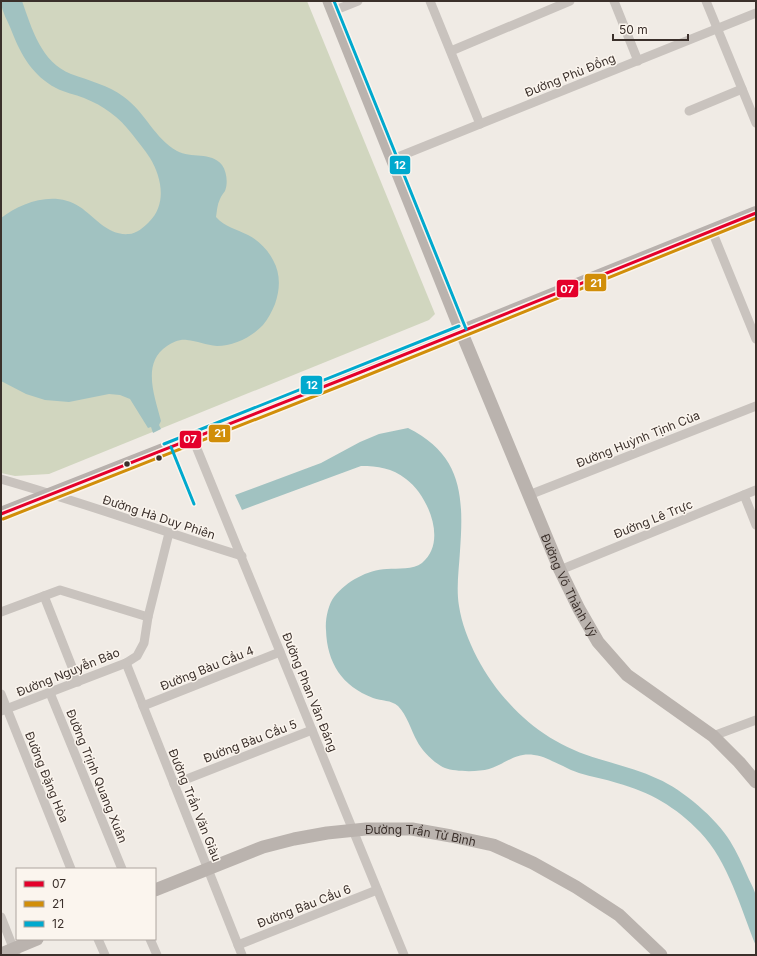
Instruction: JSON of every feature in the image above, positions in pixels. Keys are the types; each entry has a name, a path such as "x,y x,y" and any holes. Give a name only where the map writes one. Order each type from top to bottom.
{"main road":[{"path":"1,514 50,493 193,439 756,213"}],"street":[{"path":"331,6 358,1"},
{"path":"430,1 480,124"},
{"path":"451,51 570,1"},
{"path":"614,1 638,61"},
{"path":"706,1 742,89 754,110 756,123"},
{"name":"Đường Võ Thành Vỹ","path":"331,6 461,331 560,570 579,609 598,642 627,674 713,736 756,782"},
{"name":"Đường Phù Đổng","path":"393,160 756,13"},
{"path":"689,111 742,89"},
{"path":"712,231 756,339"},
{"name":"Đường Huỳnh Tịnh Của","path":"529,496 756,406"},
{"name":"Đường Phan Văn Đáng","path":"193,439 354,830 402,954"},
{"name":"Đường Hà Duy Phiên","path":"1,479 50,493 242,556"},
{"name":"Đường Lê Trực","path":"560,570 756,490"},
{"path":"744,495 756,525"},
{"name":"Đường Nguyễn Bảo","path":"4,710 126,663 137,656 144,643 148,617 169,533"},
{"path":"1,612 60,590 148,617"},
{"path":"44,596 78,682"},
{"name":"Đường Bàu Cầu 4","path":"143,706 280,652"},
{"name":"Đường Trần Văn Giàu","path":"126,663 242,955"},
{"name":"Đường Trịnh Quang Xuân","path":"50,692 122,868"},
{"name":"Đường Đặng Hòa","path":"1,694 4,710 71,868"},
{"path":"713,736 756,720"},
{"name":"Đường Bàu Cầu 5","path":"174,784 312,730"},
{"name":"Đường Trần Tử Bình","path":"156,890 263,847 294,839 366,829 412,830 451,836 492,845 533,863 576,887 619,915 662,955"},
{"name":"Đường Bàu Cầu 6","path":"238,945 378,890"},
{"path":"1,917 15,952"},
{"path":"1,954 15,952 36,940"},
{"path":"98,940 105,955"},
{"path":"150,940 157,955"}],"green space":[{"path":"1,1 307,1 435,314 429,320 49,474 15,476 1,473"}],"water":[{"path":"1,1 22,1 39,44 52,61 61,69 105,86 124,97 138,110 162,140 177,151 188,155 212,158 222,165 226,174 226,185 225,191 218,204 216,217 227,226 252,237 259,242 266,249 276,265 279,282 278,293 270,315 259,329 236,343 217,346 194,341 179,340 167,346 159,353 154,362 152,381 153,391 161,421 159,425 161,429 153,433 151,427 148,428 130,399 120,395 109,394 69,402 45,400 26,394 1,381 1,218 9,212 29,203 39,200 60,199 80,207 108,229 121,234 132,234 142,228 155,215 161,191 160,182 150,158 122,122 111,113 91,101 56,88 34,71 19,49 1,5"},
{"path":"408,428 426,439 439,451 449,464 456,479 460,495 461,512 458,585 459,606 471,645 492,682 518,713 528,722 561,744 586,755 636,770 658,779 688,797 717,823 733,845 755,892 756,946 733,886 718,857 700,832 672,808 641,791 579,773 538,756 522,755 495,767 484,770 461,771 445,768 429,757 422,749 404,714 398,706 362,693 345,680 338,672 329,653 327,642 326,622 330,604 339,591 358,577 380,570 414,567 422,563 430,554 434,543 432,519 428,507 414,486 401,475 390,470 373,466 361,466 242,510 235,495 321,463 360,442 379,434"}],"transit line":[{"name":"12","path":"334,1 466,329"},
{"name":"07","path":"1,514 356,374 756,213"},
{"name":"21","path":"3,519 358,379 756,218"},
{"name":"12","path":"164,444 459,326"},
{"name":"12","path":"171,447 194,504"}]}
